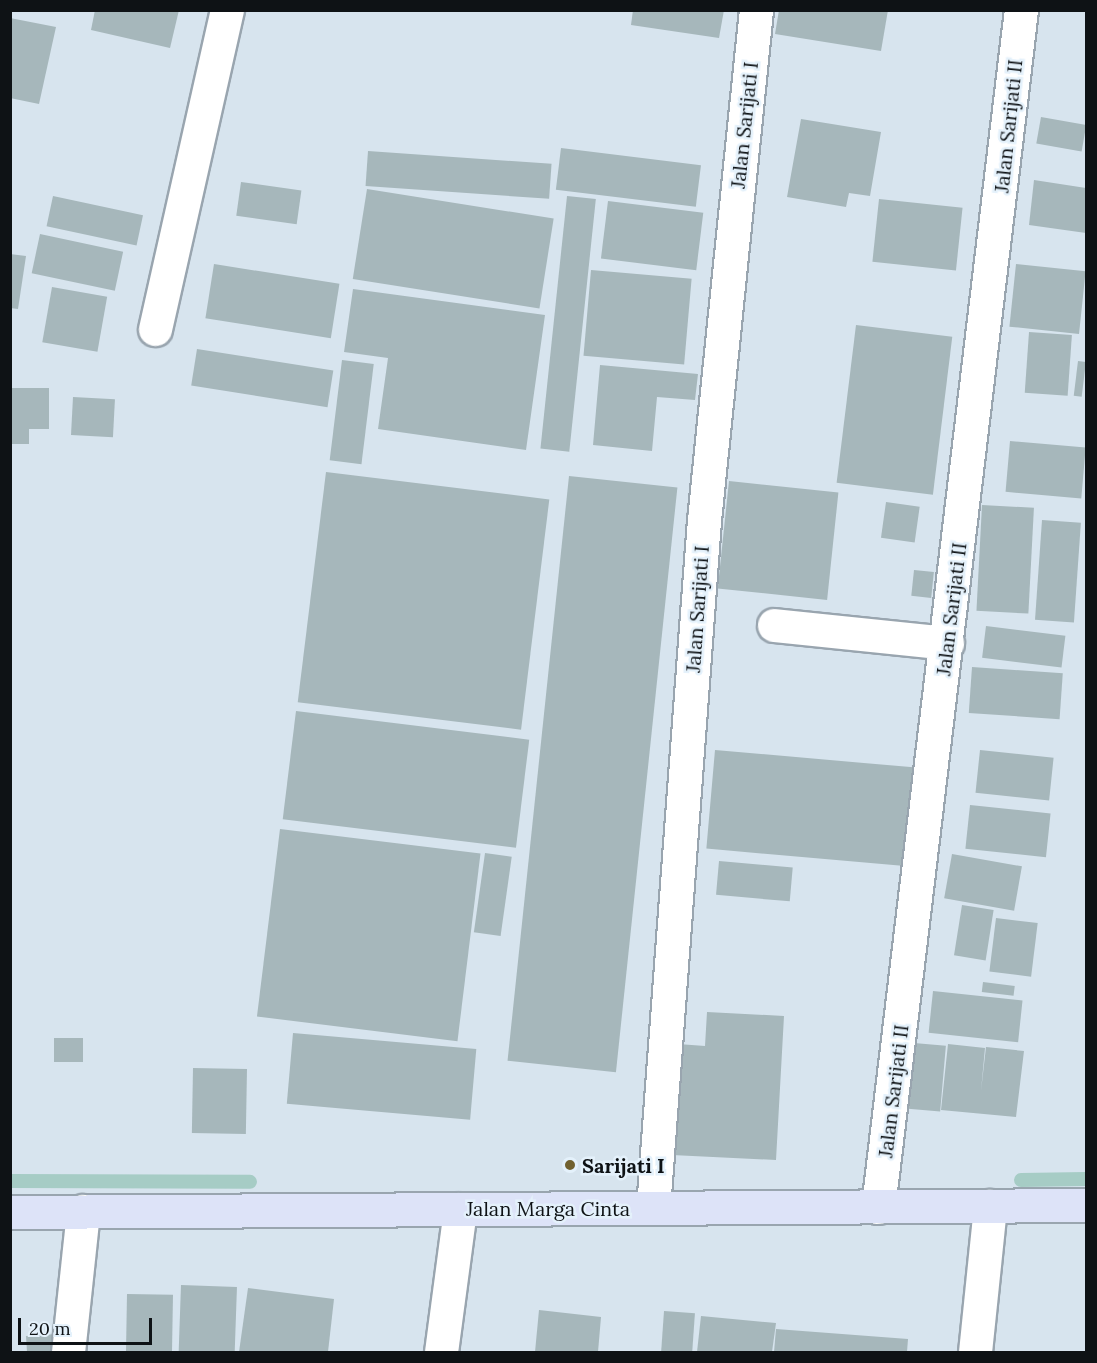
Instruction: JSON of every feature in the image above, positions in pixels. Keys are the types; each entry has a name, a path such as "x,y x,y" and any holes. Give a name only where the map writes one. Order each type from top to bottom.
{"main road":[{"name":"Jalan Marga Cinta","path":"10,1212 1086,1206"}],"street":[{"path":"155,328 227,10"},
{"name":"Jalan Sarijati I","path":"653,1208 704,519 756,10"},
{"name":"Jalan Sarijati II","path":"878,1207 1021,10"},
{"path":"774,625 947,643"},
{"path":"975,1353 990,1206"},
{"path":"441,1353 460,1209"},
{"path":"68,1353 83,1211"}],"building":[{"path":"95,10 179,10 170,48 91,30"},
{"path":"633,10 724,10 719,38 631,25"},
{"path":"779,10 888,10 881,51 775,34"},
{"path":"10,18 56,27 39,104 10,98"},
{"path":"1041,117 1086,125 1082,152 1036,144"},
{"path":"801,119 881,132 870,196 849,193 846,207 787,197"},
{"path":"561,148 701,165 696,207 556,190"},
{"path":"368,151 552,164 549,199 366,186"},
{"path":"1034,180 1086,188 1086,233 1029,225"},
{"path":"241,182 301,190 297,224 236,216"},
{"path":"367,189 554,219 539,308 353,279"},
{"path":"53,196 143,215 137,245 47,226"},
{"path":"567,196 596,199 569,452 540,449"},
{"path":"879,199 963,208 956,270 872,262"},
{"path":"608,201 703,213 696,270 601,259"},
{"path":"40,234 123,252 115,291 32,273"},
{"path":"10,254 26,256 18,309 10,308"},
{"path":"214,264 339,284 331,338 205,318"},
{"path":"1016,264 1086,271 1079,334 1009,327"},
{"path":"591,270 692,279 684,364 584,356"},
{"path":"52,287 107,297 97,352 42,342"},
{"path":"353,289 545,315 526,450 378,429 388,358 344,352"},
{"path":"856,325 952,337 933,495 837,483"},
{"path":"1029,332 1072,335 1068,396 1025,393"},
{"path":"197,349 333,371 328,407 191,386"},
{"path":"342,360 374,364 361,464 330,460"},
{"path":"1078,361 1086,362 1082,397 1074,396"},
{"path":"600,365 698,374 695,400 657,397 652,451 593,445"},
{"path":"10,388 49,388 49,429 29,429 29,444 10,444"},
{"path":"73,397 115,399 113,437 71,435"},
{"path":"1010,441 1086,448 1081,498 1006,492"},
{"path":"326,472 549,499 521,730 298,702"},
{"path":"569,476 677,487 616,1072 508,1061"},
{"path":"729,481 838,492 827,600 718,588"},
{"path":"886,502 920,507 915,542 881,538"},
{"path":"982,505 1034,508 1028,614 976,611"},
{"path":"1042,520 1081,523 1074,622 1035,620"},
{"path":"914,570 934,572 931,598 911,596"},
{"path":"986,626 1065,636 1062,668 982,658"},
{"path":"972,667 1063,673 1060,719 969,713"},
{"path":"296,711 529,740 516,848 283,819"},
{"path":"715,750 916,768 908,866 706,849"},
{"path":"980,750 1054,758 1049,800 976,793"},
{"path":"970,805 1051,813 1046,857 965,849"},
{"path":"280,829 480,854 457,1041 257,1017"},
{"path":"485,853 512,857 501,936 474,932"},
{"path":"952,854 1022,866 1014,911 944,898"},
{"path":"719,861 793,867 790,901 716,895"},
{"path":"962,905 994,910 986,960 954,955"},
{"path":"996,918 1038,923 1031,977 989,972"},
{"path":"983,982 1015,986 1014,996 982,992"},
{"path":"933,991 1023,1000 1018,1042 929,1033"},
{"path":"707,1012 784,1016 776,1160 672,1155 678,1044 705,1046"},
{"path":"293,1033 476,1049 470,1120 287,1104"},
{"path":"54,1038 83,1038 83,1062 54,1062"},
{"path":"914,1043 946,1046 940,1112 908,1109"},
{"path":"948,1044 985,1048 981,1091 986,1047 1024,1051 1016,1117 941,1110"},
{"path":"193,1068 247,1069 246,1134 192,1133"},
{"path":"181,1285 237,1287 235,1352 179,1352"},
{"path":"248,1288 334,1299 328,1352 239,1352"},
{"path":"127,1294 173,1295 172,1352 126,1352"},
{"path":"539,1310 601,1317 598,1352 535,1352"},
{"path":"664,1311 695,1313 692,1352 661,1352"},
{"path":"701,1316 776,1323 772,1352 697,1352"},
{"path":"776,1329 908,1339 907,1352 774,1352"},
{"path":"57,1334 59,1352 27,1352 26,1336"}],"waterway":[{"path":"1021,1180 1086,1179"},
{"path":"10,1181 250,1182"}],"place":[{"name":"Sarijati I","path":"570,1165"}]}
